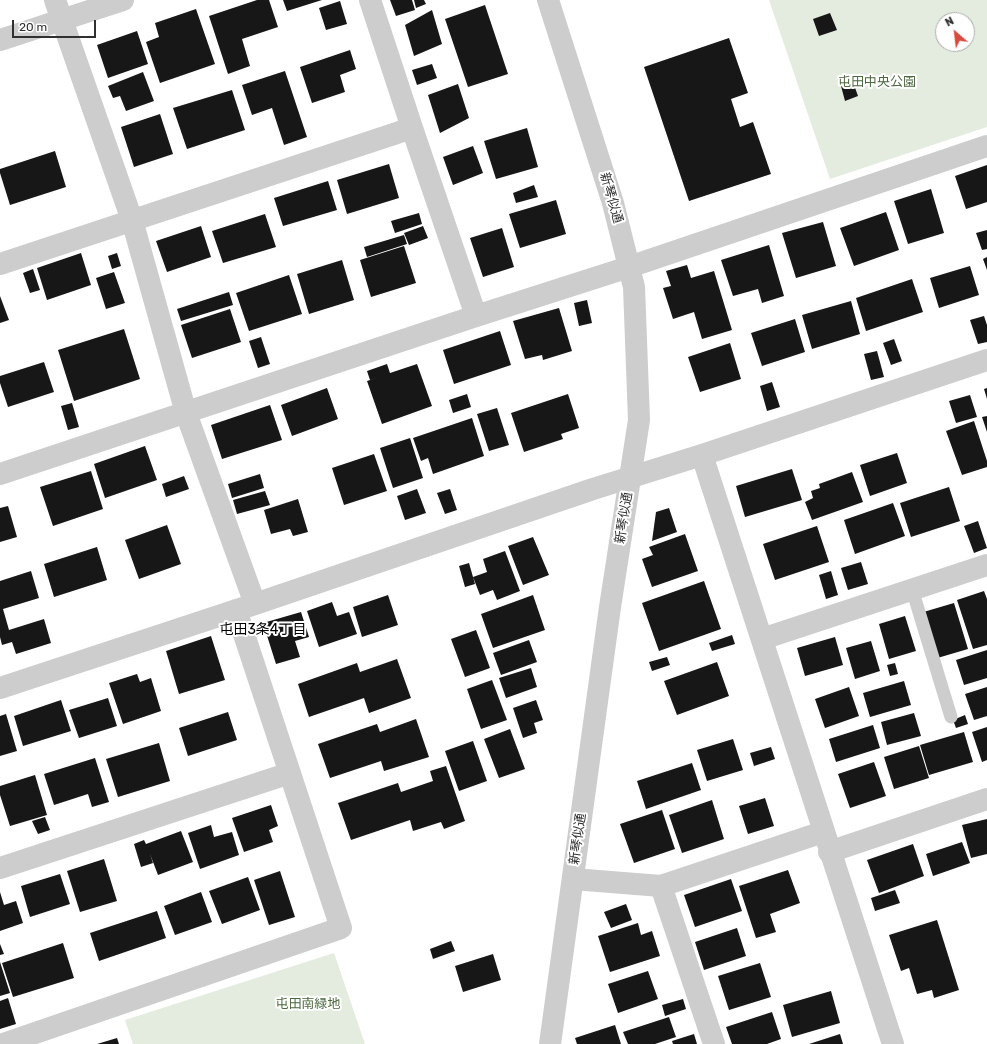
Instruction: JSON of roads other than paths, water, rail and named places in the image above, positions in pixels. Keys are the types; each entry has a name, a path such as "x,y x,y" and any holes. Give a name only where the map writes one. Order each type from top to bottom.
{"street":[{"path":"2,1044 342,928 290,773 246,607 186,413 132,220 55,0"},
{"path":"0,40 123,0"},
{"path":"370,0 476,316"},
{"name":"新琴似通","path":"548,0 614,203 634,287 639,420 610,607 550,1044"},
{"path":"0,264 412,128"},
{"path":"0,474 476,316 629,267 987,146"},
{"path":"0,688 246,607 630,477 702,455 987,360"},
{"path":"702,455 893,1044"},
{"path":"762,638 987,565"},
{"path":"0,868 290,773"},
{"path":"830,852 987,799"},
{"path":"573,879 661,886 823,832"},
{"path":"661,886 714,1044"}],"lane":[{"path":"912,589 951,717"}],"district":[{"name":"屯田3条4丁目","path":"263,630"}],"park label":[{"name":"屯田中央公園","path":"877,82"},
{"name":"屯田南緑地","path":"308,1004"}]}
